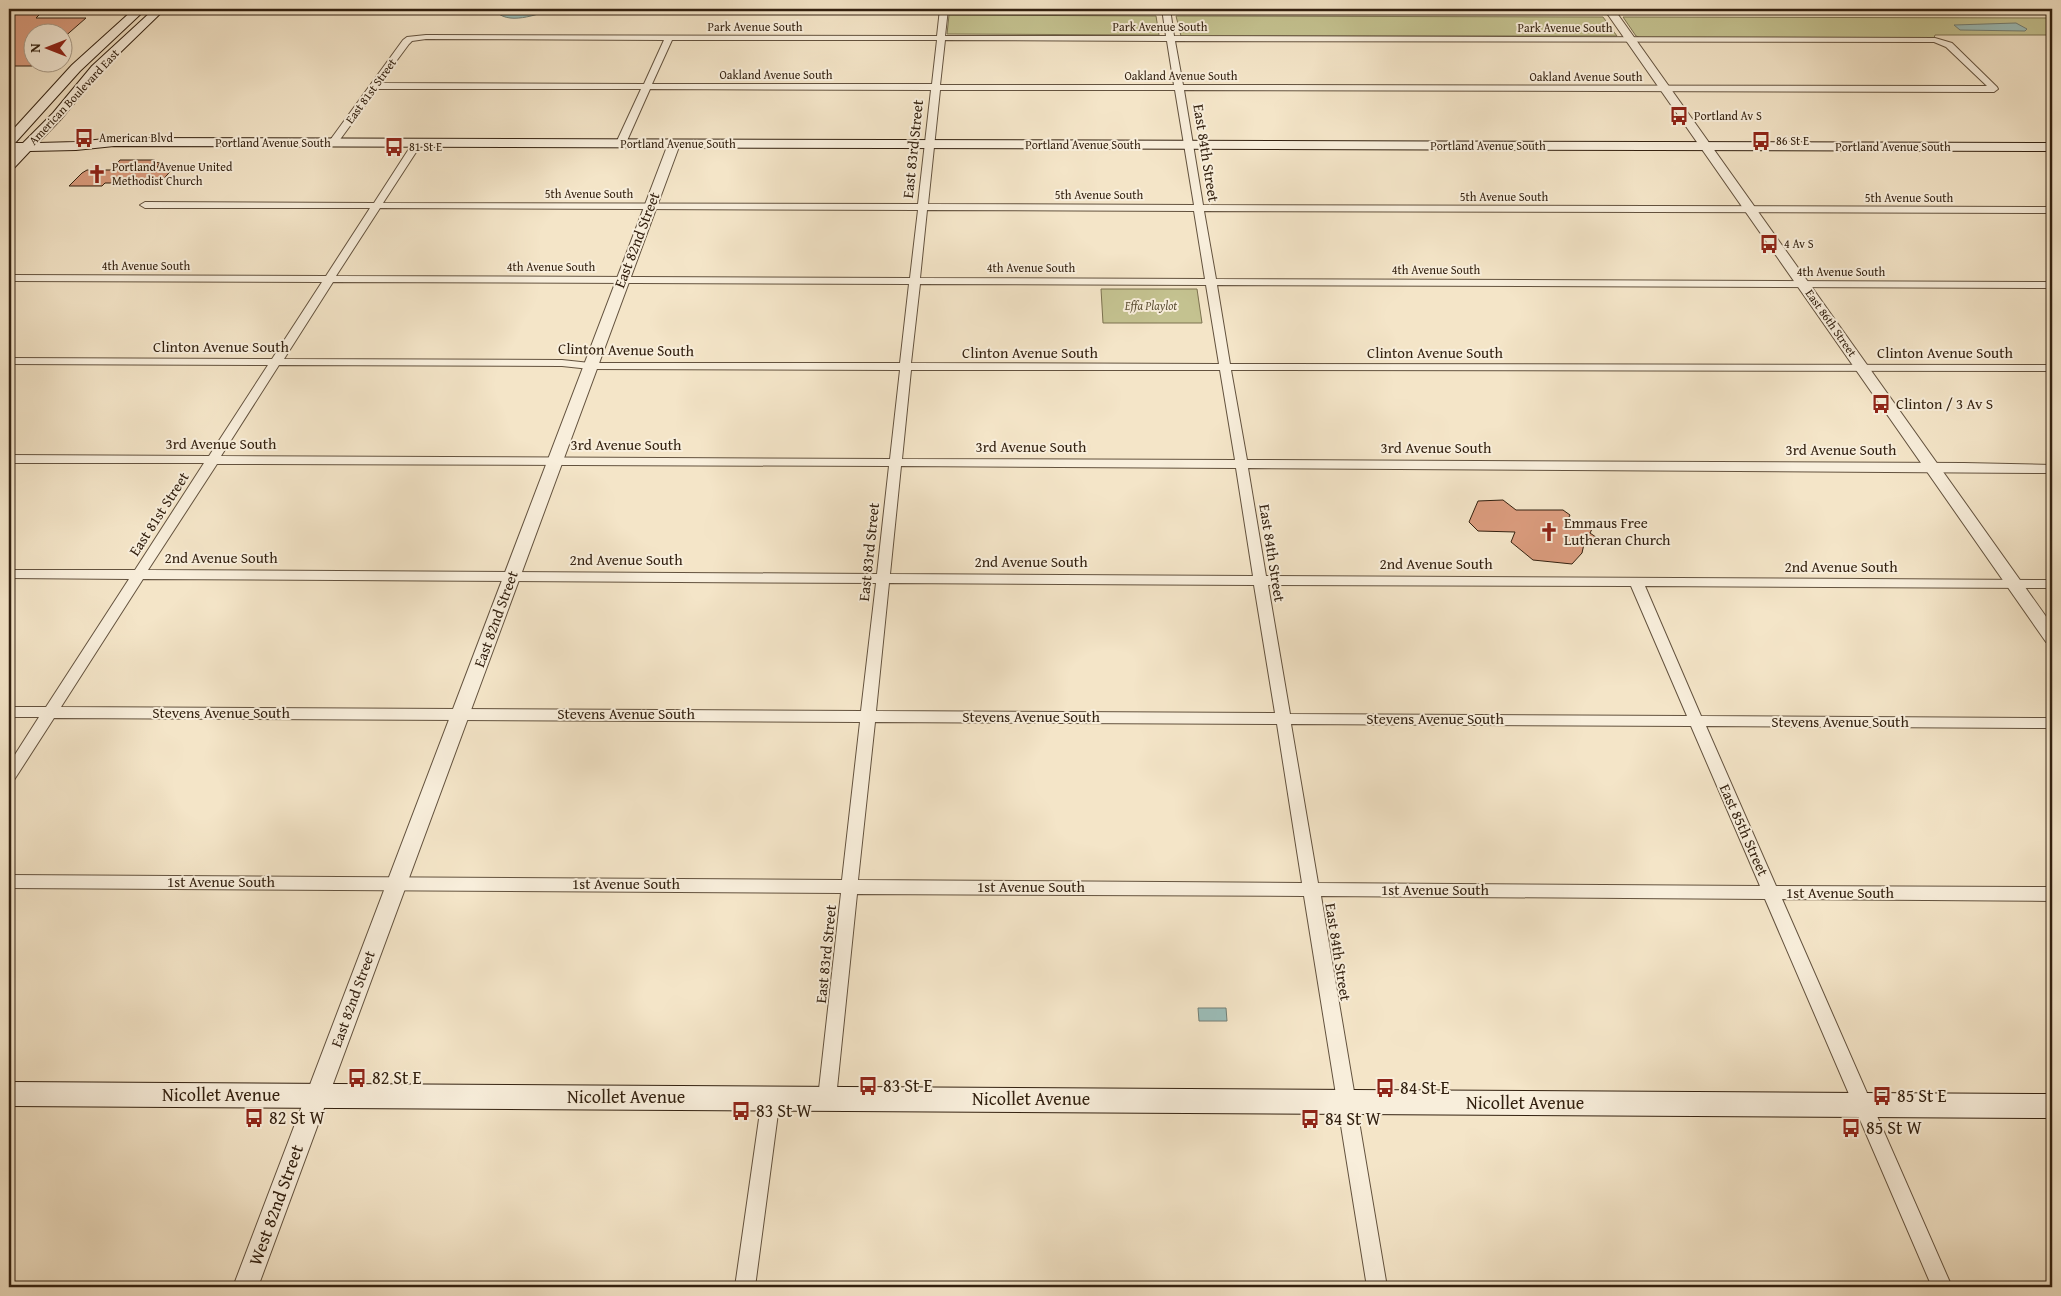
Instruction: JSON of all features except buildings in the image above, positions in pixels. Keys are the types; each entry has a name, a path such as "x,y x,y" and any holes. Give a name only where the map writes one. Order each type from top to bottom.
{"main road":[{"name":"American Boulevard East","path":"9,139 36,114 70,74 140,9"},
{"name":"American Boulevard East","path":"9,165 57,116 92,74 160,9"},
{"path":"94,52 115,51"},
{"path":"57,116 53,125 55,132 64,137 82,139"},
{"name":"Portland Avenue South","path":"9,139 32,143 2052,147"},
{"name":"Portland Avenue South","path":"32,143 82,139 114,142"},
{"name":"Nicollet Avenue","path":"9,1094 2052,1106"}],"street":[{"name":"East 83rd Street","path":"827,1098 944,9"},
{"name":"East 84th Street","path":"1166,9 1377,1287"},
{"name":"East 86th Street","path":"1608,9 2052,638"},
{"name":"Park Avenue South","path":"410,39 426,37 1935,40 1949,45 1994,89 1988,90"},
{"path":"621,144 669,38"},
{"name":"East 81st Street","path":"333,143 410,39"},
{"name":"Oakland Avenue South","path":"374,86 1988,90"},
{"name":"East 81st Street","path":"9,776 417,143"},
{"name":"East 82nd Street","path":"317,1095 674,144"},
{"name":"5th Avenue South","path":"145,205 2052,210"},
{"name":"4th Avenue South","path":"9,278 2052,284"},
{"name":"Clinton Avenue South","path":"9,361 553,363 590,366 2052,368"},
{"name":"3rd Avenue South","path":"9,459 2052,469"},
{"name":"2nd Avenue South","path":"9,574 2052,584"},
{"name":"East 85th Street","path":"1636,582 1942,1287"},
{"name":"Stevens Avenue South","path":"9,712 2052,723"},
{"name":"1st Avenue South","path":"9,882 2052,894"},
{"name":"West 82nd Street","path":"245,1287 317,1095"},
{"path":"745,1287 771,1098"}],"green space":[{"path":"419,9 670,9 667,14 415,14"},
{"path":"949,15 1156,16 1159,35 947,34"},
{"path":"1176,16 1603,17 1617,36 1181,36"},
{"path":"1623,17 2052,18 2052,35 1935,35 1934,38 1641,38 1636,36"},
{"name":"Effa Playlot","path":"1101,289 1197,289 1202,323 1103,323"}],"water":[{"path":"494,9 554,9 531,16 514,18 499,14"},
{"path":"2016,23 2027,29 2025,31 1960,30 1954,25"},
{"path":"1198,1008 1226,1008 1227,1021 1199,1021"}],"place":[{"name":"Portland Av S","path":"1679,116"},
{"name":"American Blvd","path":"84,138"},
{"name":"86 St E","path":"1761,141"},
{"name":"81 St E","path":"394,147"},
{"name":"Portland Avenue United Methodist Church","path":"97,174"},
{"name":"4 Av S","path":"1769,244"},
{"name":"Clinton / 3 Av S","path":"1881,404"},
{"name":"Emmaus Free Lutheran Church","path":"1549,532"},
{"name":"82 St E","path":"357,1078"},
{"name":"83 St E","path":"868,1086"},
{"name":"84 St E","path":"1385,1088"},
{"name":"85 St E","path":"1882,1096"},
{"name":"83 St W","path":"741,1111"},
{"name":"82 St W","path":"254,1118"},
{"name":"84 St W","path":"1310,1119"},
{"name":"85 St W","path":"1851,1128"}]}
